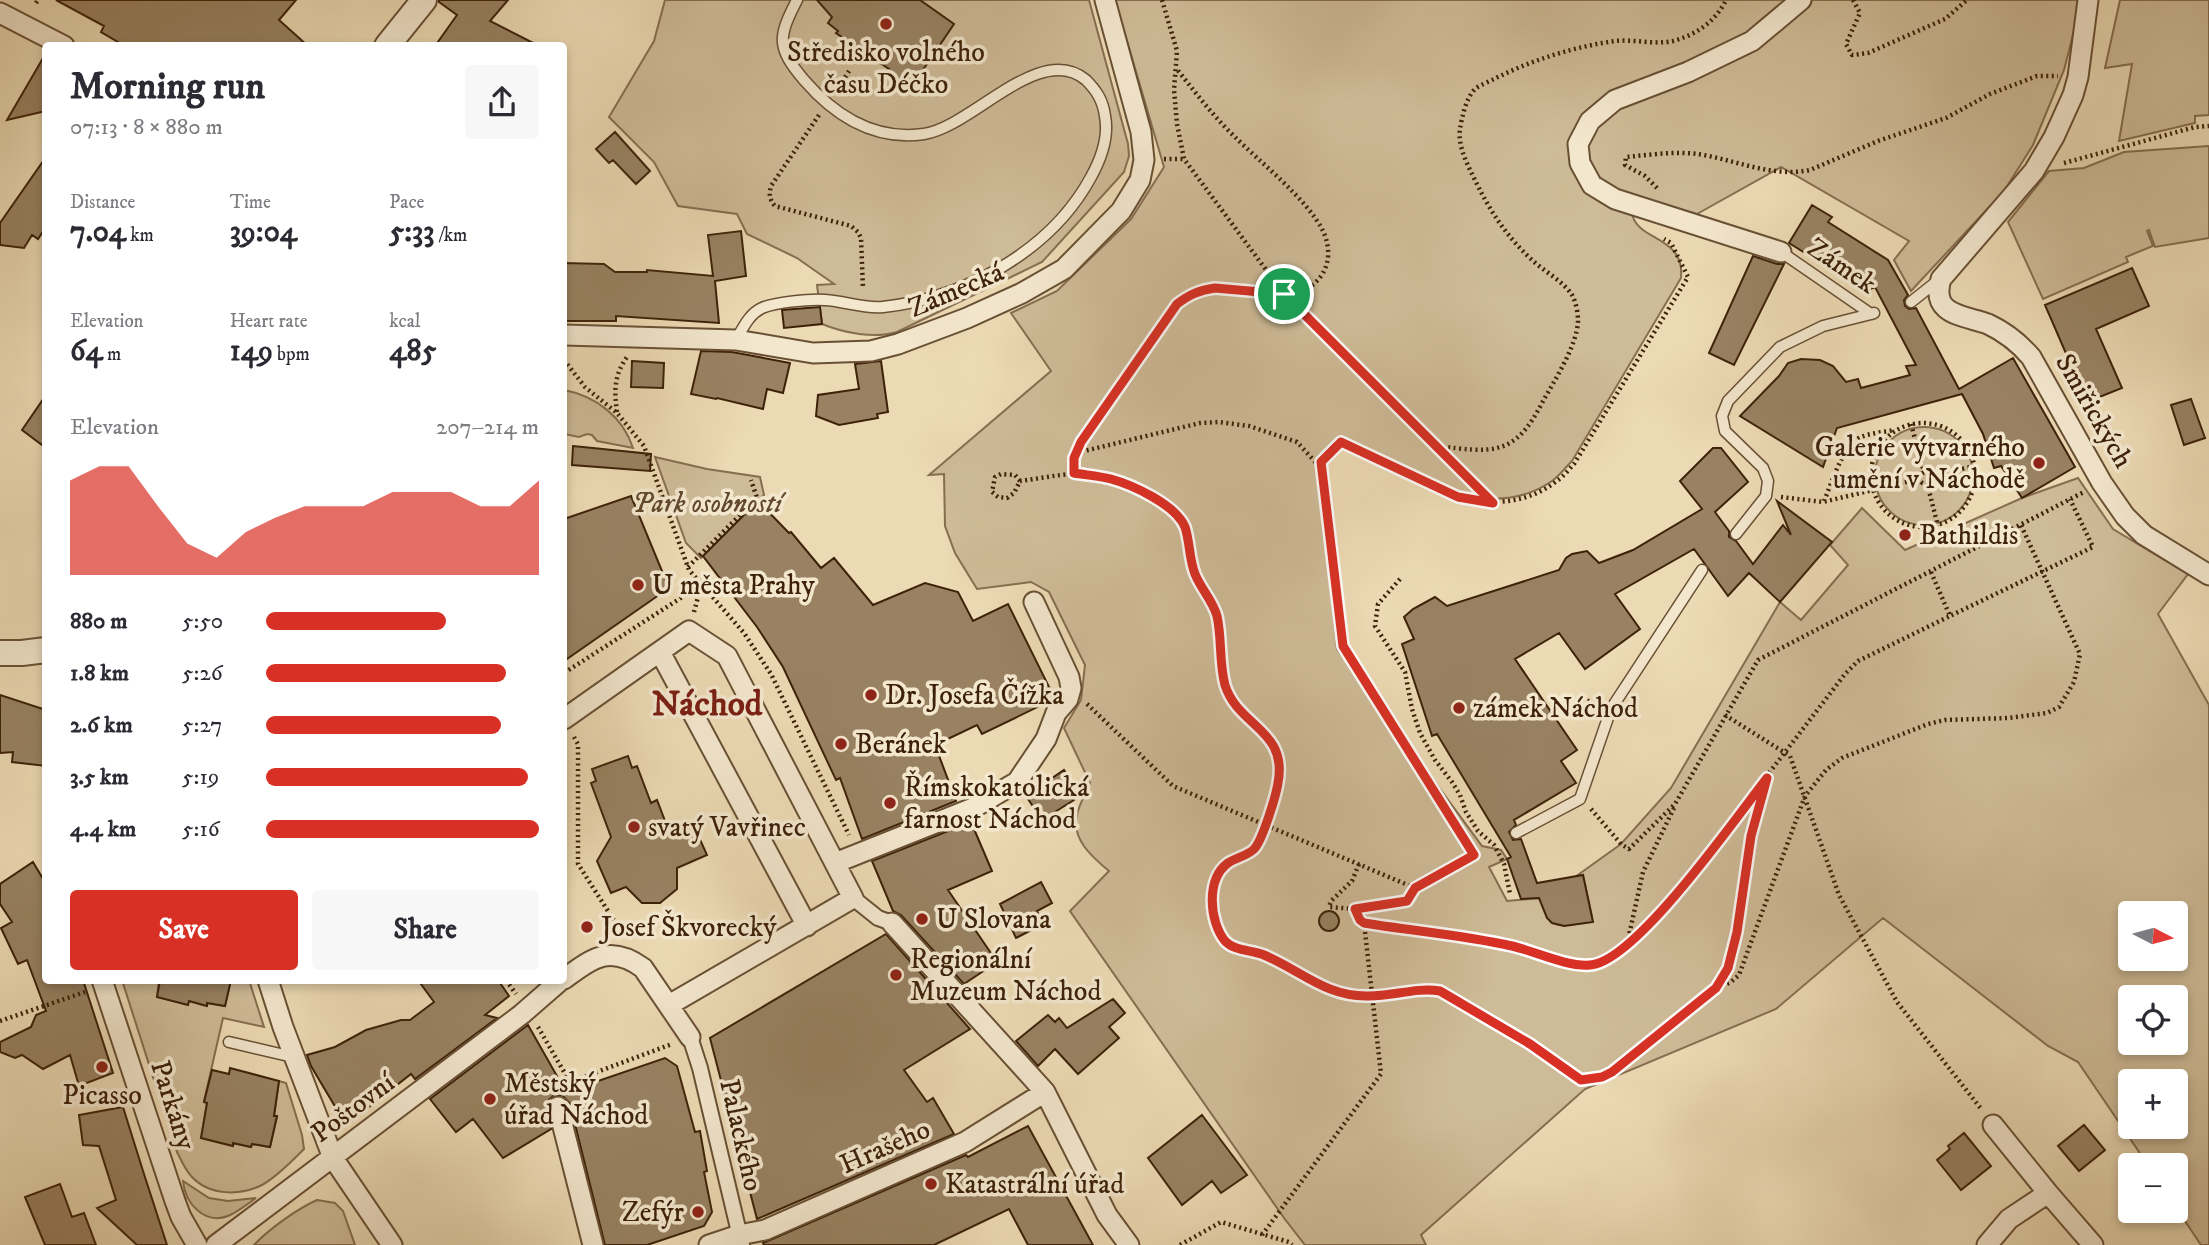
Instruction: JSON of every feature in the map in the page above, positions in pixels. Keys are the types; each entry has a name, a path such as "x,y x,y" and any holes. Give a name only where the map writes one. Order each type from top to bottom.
{"street":[{"path":"390,42 424,0"},
{"name":"Zámecká","path":"567,335 736,340 813,353 871,351 898,344 967,318 1022,293 1064,268 1121,211 1140,180 1144,160 1141,132 1105,0"},
{"path":"1781,252 1615,199 1592,185 1580,163 1578,144 1590,121 1615,100 1688,72 1752,41 1801,0"},
{"path":"1941,279 2034,172 2059,126 2073,95 2088,0"},
{"path":"0,13 56,42"},
{"name":"Smiřických","path":"1941,279 1937,292 1940,302 1948,310 2004,333 2021,345 2031,357 2102,483 2134,527 2209,575"},
{"path":"835,863 973,808 1017,782 1046,739 1056,713 1068,699 1071,688 1069,677 1034,602"},
{"path":"567,723 689,631 727,656 853,898 872,914 892,923 1045,1092 1107,1215 1129,1245"},
{"path":"0,653 42,650"},
{"path":"660,652 807,926"},
{"path":"669,1005 853,898"},
{"name":"Poštovní","path":"567,975 592,959 603,955 619,955"},
{"path":"619,955 643,968 690,1037"},
{"name":"Parkány","path":"103,984 175,1201 197,1245"},
{"path":"269,984 333,1158 392,1245"},
{"name":"Poštovní","path":"216,1245 524,1012 556,984"},
{"name":"Palackého","path":"690,1037 700,1068 740,1240"},
{"name":"Hrašeho","path":"709,1245 740,1240 765,1230 965,1142 1045,1092"},
{"path":"558,1108 593,1245"},
{"path":"1993,1125 2093,1245"},
{"path":"1987,1245 2009,1219 2048,1193"}],"lane":[{"path":"736,340 750,317 762,308 825,300 864,308 883,307 926,299 991,272 1028,250 1059,222 1083,192 1099,162 1106,131 1106,120 1097,91 1082,77 1067,71 1043,71 1028,77 953,124 925,134 892,134 863,128 827,104 793,68 782,46 782,31 797,0"},
{"name":"Zámek","path":"1766,496 1768,481 1763,468 1725,431 1723,416 1728,401 1780,347 1823,326 1875,313 1781,252"},
{"name":"Zámek","path":"1911,302 1941,279"},
{"path":"1736,534 1766,496"},
{"path":"1516,833 1580,799 1611,709 1702,570"},
{"path":"229,1042 295,1057"}],"path":[{"path":"1162,0 1177,51 1174,90 1184,159 1284,294 1493,503"},
{"path":"1437,446 1485,451 1516,440 1531,425 1569,350 1578,321 1572,296 1509,236 1489,209 1463,156 1460,131 1467,103 1476,89 1511,71 1560,52 1617,41 1672,41 1715,19 1726,0"},
{"path":"1853,0 1860,13 1846,44 1852,55 1868,53 1945,19 1967,0"},
{"path":"851,68 771,186 769,194 775,206 851,226 858,232 861,238 864,308"},
{"path":"1074,473 1076,453 1081,442 1177,304 1202,290 1215,288 1284,294 1304,292 1318,280 1326,268 1329,255 1322,229 1291,191 1210,111 1176,68"},
{"path":"1665,196 1645,176 1625,165 1626,157 1693,153 1773,171 1810,170 1878,141 1946,118 1990,94 2037,76 2077,77"},
{"path":"2034,172 2196,127 2209,126"},
{"path":"1359,864 1352,881 1331,901 1329,907 1355,909 1402,904 1412,896 1415,888 1474,855 1343,646 1321,462 1341,442 1458,497 1493,503 1533,494 1558,481 1574,464 1688,276 1671,243 1660,236"},
{"path":"617,413 614,388 622,364 642,337"},
{"path":"567,364 584,387 617,413 644,446 688,567 744,633 771,674 858,853"},
{"path":"1076,453 1200,423 1219,422 1249,426 1297,442 1320,467"},
{"path":"1824,502 1846,450 1853,442 1862,437 1926,423 1940,425 1952,431 1970,452 1975,466 1973,489 1963,509 1938,526 1924,528 1898,521 1887,513 1878,502 1871,476 1878,449 1897,430"},
{"path":"1912,424 1924,472 1930,476 1975,466"},
{"path":"1919,479 1924,472"},
{"path":"1020,481 1074,473 1111,479 1154,498 1175,513 1185,527 1196,576 1216,613 1225,685 1249,720 1270,737 1278,754 1278,783 1255,849 1220,870 1212,898 1213,913 1219,931 1227,942 1233,947 1265,956 1322,987 1364,997 1429,989 1440,991 1530,1044 1581,1080 1602,1077 1612,1072 1716,988 1731,982 1739,975 1805,796 1826,770 1842,758 1928,724 1945,720 2008,718 2047,713 2059,707 2074,682 2080,654 2021,525"},
{"path":"1001,474 1015,475 1020,481 1014,493 1007,498 998,497 992,492 995,478 1001,474"},
{"path":"1930,476 1927,483 1938,526"},
{"path":"1766,496 1824,502 1919,479"},
{"path":"1919,479 1922,483 1927,483"},
{"path":"688,567 757,498 751,480"},
{"path":"1626,947 1643,872 1675,804 1758,660 2102,483"},
{"path":"1355,909 1364,923 1513,946 1557,960 1590,965 1609,960 1667,906 1845,674 1858,661 2093,547 2070,499"},
{"path":"1931,572 1951,616"},
{"path":"1400,579 1378,604 1375,625 1405,672 1406,687 1420,733 1460,795 1466,812 1478,831 1494,845 1504,864 1510,894"},
{"path":"567,671 701,585"},
{"path":"1071,688 1173,786 1415,888"},
{"path":"1725,715 1790,756 1839,895 1897,1002 1993,1125"},
{"path":"567,726 578,744 578,864 615,922 619,955"},
{"path":"1716,988 1728,968 1737,932 1751,836 1767,778"},
{"path":"1594,812 1621,844 1629,849 1675,804"},
{"path":"1262,1235 1381,1074 1364,923"},
{"path":"0,1021 86,992"},
{"path":"524,1012 570,1082"},
{"path":"558,1108 554,1089 690,1037"},
{"path":"1180,1245 1221,1222 1292,1245"}],"green space":[{"path":"665,0 1089,0 1128,144 1129,156 1124,172 1042,262 897,332 859,334 822,324 817,285 834,284 797,258 747,234 737,214 678,206 654,162 609,117 654,41"},
{"path":"1115,0 2082,0 2064,70 2033,145 2004,191 1911,291 1894,260 1909,241 1781,167 1697,214 1632,195 1633,217 1644,231 1670,247 1680,265 1681,278 1572,461 1555,479 1526,494 1513,497 1472,497 1444,490 1339,439 1317,461 1337,649 1482,846 1501,850 1507,859 1489,867 1507,901 1539,898 1552,921 1562,925 1589,922 1592,917 1583,875 1575,877 1621,844 1671,788 1780,602 1801,620 1848,565 1830,545 1862,508 1905,550 2022,498 2078,478 2113,529 2188,574 2158,614 2209,705 2209,1245 2201,1245 2186,1223 2188,1153 2140,1153 2130,1139 2188,1139 2188,1069 2118,1069 2118,1121 2078,1062 2048,1046 1883,918 1776,1009 1585,1089 1421,1235 1426,1245 1305,1245 1070,911 1109,871 1084,847 1077,832 1078,811 1090,783 1064,728 1081,700 1085,665 1049,592 1031,582 977,589 955,553 945,526 944,474 929,475 1051,371 1011,313 1057,291 1131,219 1164,167"},
{"path":"2120,0 2209,0 2209,115 2195,116 2195,123 2119,141 2132,64 2105,68"},
{"path":"2209,146 2209,238 2155,247 2149,230 2147,231 2153,246 2126,257 2128,262 2043,299 2008,222 2049,171 2084,168 2124,152"},
{"path":"567,391 587,397 607,410 622,427 633,448 597,441 592,435 579,437 567,435"},
{"path":"1924,427 1943,431 1959,441 1969,457 1973,476 1969,495 1959,511 1943,521 1924,525 1905,521 1889,511 1879,495 1875,476 1879,457 1889,441 1905,431"},
{"name":"Park osobností","path":"655,457 760,477 764,495 701,558 686,543"},
{"path":"123,984 159,984 157,997 187,1004 189,1001 206,1006 207,1003 225,1006 230,984 250,984 264,1027 223,1018 204,1101 207,1103 201,1138 232,1146 233,1143 270,1147 277,1117 274,1116 279,1081 286,1083 304,1149 262,1185 235,1192 216,1191 198,1183 177,1152"},
{"path":"183,1181 209,1198 228,1201 256,1198 228,1216 211,1217 204,1215 192,1204"},
{"path":"317,1200 335,1203 343,1211 355,1245 254,1245 267,1232"}],"building":[{"path":"56,0 296,0 279,20 304,42 118,42 101,32 104,26"},
{"path":"508,0 490,21 531,42 438,42 457,15 439,2"},
{"path":"817,0 920,0 954,24 910,89 886,72 889,69 836,33 838,31 828,23 832,17"},
{"path":"42,60 42,112 7,120"},
{"path":"615,132 650,171 636,184 613,160 609,163 596,149"},
{"path":"42,163 42,233 38,239 32,235 24,248 0,245 0,223"},
{"path":"1812,205 1832,217 1828,222 1888,260 1908,295 1904,300 1905,306 1909,309 1916,308 1959,389 2013,358 2075,467 2022,498 2001,466 1994,468 1983,434 1962,394 1837,428 1823,467 1740,416 1788,363 1801,359 1820,360 1833,366 1846,382 1858,379 1861,388 1910,375 1906,366 1916,365 1875,287 1866,291 1789,243"},
{"path":"741,231 746,276 715,281 719,323 616,316 616,321 567,321 567,263 604,264 615,272 647,270 713,276 708,235"},
{"path":"1753,256 1784,264 1734,365 1709,353"},
{"path":"2132,268 2149,306 2096,329 2122,388 2087,402 2045,305"},
{"path":"820,307 822,324 784,328 782,310"},
{"path":"701,351 732,352 790,363 783,393 767,389 763,409 691,394"},
{"path":"632,361 664,363 663,388 631,387"},
{"path":"881,361 888,412 877,414 878,418 839,425 816,416 818,395 859,389 855,364"},
{"path":"2191,399 2205,438 2184,445 2171,405"},
{"path":"42,401 42,445 22,430"},
{"path":"573,446 651,454 650,471 572,465"},
{"path":"1713,448 1721,448 1748,482 1715,512 1729,531 1729,537 1736,541 1753,564 1783,525 1791,535 1777,501 1832,542 1780,602 1749,573 1728,596 1694,549 1615,594 1640,629 1585,669 1559,633 1515,659 1577,750 1561,761 1576,783 1514,820 1516,825 1509,832 1513,840 1521,839 1537,883 1583,875 1593,922 1564,926 1552,923 1547,918 1539,898 1521,899 1507,859 1511,857 1437,734 1432,736 1402,644 1414,639 1404,617 1435,597 1447,606 1559,570 1566,558 1572,554 1587,551 1599,563 1633,550 1702,509 1680,481"},
{"path":"631,496 669,588 567,659 567,518"},
{"path":"758,501 791,532 821,568 834,558 873,605 925,583 958,592 973,621 1008,604 1054,697 982,734 977,725 935,745 956,801 862,839 840,778 836,780 783,667 757,627 703,556"},
{"path":"0,695 42,709 42,766 12,762 13,752 0,753"},
{"name":"svatý Vavřinec","path":"628,756 632,768 637,766 651,803 657,800 670,834 693,824 707,855 677,868 677,889 660,903 642,903 626,887 611,893 597,861 611,837 591,783 596,781 592,769"},
{"path":"1064,770 1076,787 1069,792 1074,800 1042,820 1026,796"},
{"path":"971,822 992,871 948,890 997,962 964,984 901,915 893,911 872,861"},
{"path":"33,862 42,877 42,984 84,984 113,1073 79,1086 70,1055 43,1069 22,1055 15,1058 0,1052 0,1042 31,1027 36,1015 46,1011 27,960 18,964 1,928 12,922 0,904 0,884"},
{"path":"1041,882 1052,903 1037,911 1043,924 1016,938 1000,904"},
{"path":"1329,911 1336,914 1339,921 1336,928 1329,931 1322,928 1319,921 1322,914"},
{"path":"886,934 970,1029 904,1070 927,1102 933,1098 954,1134 757,1219 710,1038"},
{"path":"159,984 230,984 225,1006 207,1003 207,1006 189,1001 188,1005 157,997"},
{"path":"421,984 501,984 509,996 485,1015 497,1018 415,1079 411,1074 346,1125 307,1055 335,1047 366,1030 410,1020 434,1002"},
{"path":"1113,999 1125,1013 1109,1027 1119,1038 1078,1074 1055,1049 1038,1066 1016,1041 1048,1015 1055,1022 1059,1018 1067,1028"},
{"path":"528,1025 566,1092 665,1058 677,1066 695,1132 700,1131 707,1171 704,1172 712,1212 704,1226 647,1245 605,1245 570,1104 562,1095 554,1095 546,1103 551,1129 503,1158 473,1119 456,1132 430,1099"},
{"path":"230,1068 279,1081 274,1116 277,1116 270,1147 233,1143 233,1146 201,1138 207,1103 204,1102 212,1070 229,1074"},
{"path":"123,1107 167,1245 137,1245 97,1208 116,1200 99,1146 83,1145 79,1115"},
{"path":"1202,1115 1247,1175 1221,1193 1212,1181 1182,1205 1148,1158"},
{"path":"2084,1125 2105,1150 2079,1171 2058,1146"},
{"path":"1028,1126 1093,1245 1028,1245 1009,1209 934,1245 763,1243 966,1155 968,1157"},
{"path":"1964,1133 1991,1166 1961,1190 1937,1160 1950,1149 1948,1146"},
{"path":"60,1184 72,1217 84,1213 96,1245 45,1245 25,1197"}],"place":[{"name":"Středisko volného času Déčko","path":"886,24"},
{"name":"Galerie výtvarného umění v Náchodě","path":"2039,463"},
{"name":"Bathildis","path":"1905,535"},
{"name":"U města Prahy","path":"638,585"},
{"name":"Dr. Josefa Čížka","path":"871,695"},
{"name":"zámek Náchod","path":"1459,708"},
{"name":"Beránek","path":"841,744"},
{"name":"Římskokatolická farnost Náchod","path":"890,803"},
{"name":"svatý Vavřinec","path":"634,827"},
{"name":"U Slovana","path":"922,919"},
{"name":"Josef Škvorecký","path":"587,927"},
{"name":"Regionální Muzeum Náchod","path":"896,975"},
{"name":"Picasso","path":"102,1067"},
{"name":"Městský úřad Náchod","path":"490,1099"},
{"name":"Katastrální úřad","path":"931,1184"},
{"name":"Zefýr","path":"698,1212"}],"district":[{"name":"Náchod","path":"707,705"}],"route":[{"path":"1215,288 1284,294 1493,503 1458,497 1341,442 1321,462 1343,646 1474,855 1415,888 1412,896 1402,904 1355,909 1360,920 1364,923 1513,946 1557,960 1590,965 1609,960 1667,906 1767,778 1751,836 1737,932 1728,968 1716,988 1623,1065 1602,1077 1581,1080 1530,1044 1440,991 1429,989 1364,997 1346,994 1322,987 1265,956 1233,947 1219,931 1213,913 1215,883 1220,870 1228,863 1255,849 1278,783 1278,754 1270,737 1249,720 1225,685 1216,613 1192,567 1185,527 1175,513 1130,486 1111,479 1074,473 1074,458 1081,442 1177,304 1202,290 1215,288"}]}
